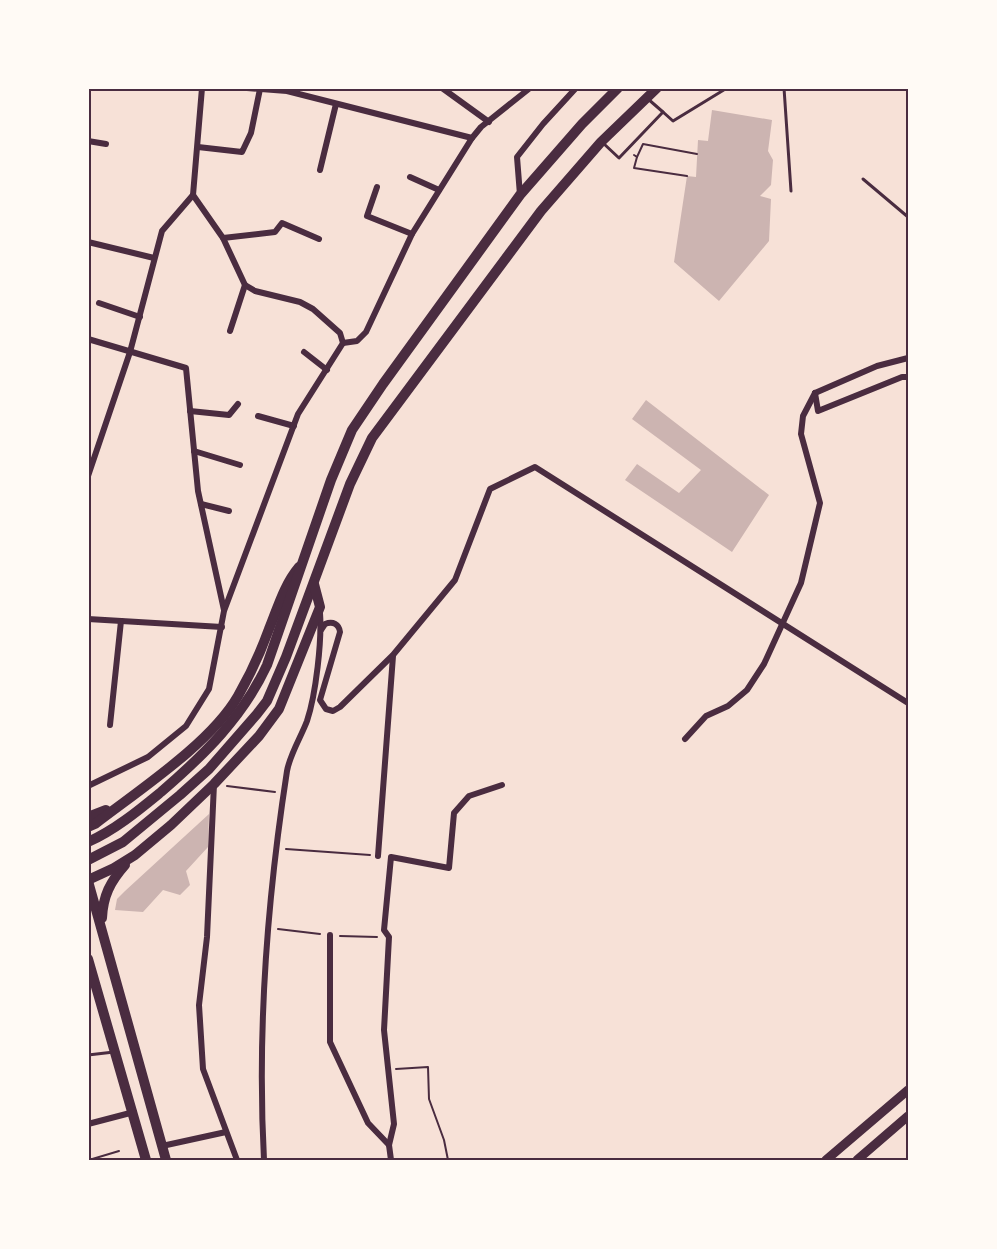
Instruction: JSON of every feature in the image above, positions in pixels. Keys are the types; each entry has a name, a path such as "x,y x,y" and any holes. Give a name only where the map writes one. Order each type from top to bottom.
{"main road":[{"path":"88,842 143,807 222,735 237,716 260,680 290,603 331,480 352,430 382,384 520,195 582,124 618,88"},
{"path":"88,860 133,835 209,769 246,729 267,701 305,608 350,484 372,438 541,211 601,142 657,88"},
{"path":"114,868 99,862 90,849 91,823 135,793 195,745 219,722 238,696 265,641 288,579 303,563"},
{"path":"102,927 103,903 117,874 214,784 259,736 279,709 320,607 314,584"},
{"path":"135,855 88,880 166,1161"},
{"path":"88,959 134,1112 146,1161"},
{"path":"826,1161 909,1090"},
{"path":"857,1161 909,1116"}],"street":[{"path":"150,88 191,88"},
{"path":"88,476 130,352 162,231 193,195 202,88"},
{"path":"247,88 287,90 472,138"},
{"path":"442,88 489,122"},
{"path":"343,343 357,341 366,332 412,234 472,138 530,88"},
{"path":"520,195 517,157 576,88"},
{"path":"198,147 243,152 251,132 260,89"},
{"path":"321,170 336,104"},
{"path":"88,141 106,144"},
{"path":"410,177 439,190"},
{"path":"376,187 367,216 412,234"},
{"path":"88,786 147,757 186,726 209,690 224,611 294,426 308,398 343,343 340,333 313,309 300,302 255,291 245,285 223,238 193,195"},
{"path":"223,238 275,232 282,224 319,239"},
{"path":"88,242 154,258"},
{"path":"230,331 245,285"},
{"path":"99,303 140,316"},
{"path":"88,339 186,369 201,504 224,611"},
{"path":"304,352 327,370"},
{"path":"685,739 706,716 728,706 747,690 764,664 801,582 820,503 801,434 803,416 815,393 877,366 909,358"},
{"path":"815,393 818,411 902,377 909,377"},
{"path":"190,411 229,415 238,404"},
{"path":"258,416 294,426"},
{"path":"194,451 240,465"},
{"path":"321,630 326,624 334,623 340,632 320,700 323,706 333,711 340,707 393,655 455,580 490,489 535,467 909,704"},
{"path":"201,504 229,512"},
{"path":"264,1161 261,1110 262,1000 267,928 288,767 308,719 317,669 321,630 320,607"},
{"path":"88,619 222,627"},
{"path":"110,725 121,621"},
{"path":"378,856 393,655"},
{"path":"214,784 207,937 199,1005 203,1069 237,1161"},
{"path":"391,1161 389,1145 394,1124 384,1030 388,937 384,930 391,857 449,868 454,813 470,796 502,785"},
{"path":"330,935 330,1042 368,1123 389,1145"},
{"path":"88,1124 134,1112"},
{"path":"162,1146 226,1132"}],"lane":[{"path":"647,98 672,121 727,88"},
{"path":"784,88 791,191"},
{"path":"601,142 619,158 663,112"},
{"path":"863,179 909,217"},
{"path":"88,1054 116,1052"}],"path":[{"path":"643,144 697,154"},
{"path":"637,157 634,168 687,176"},
{"path":"214,784 284,793"},
{"path":"277,849 378,856"},
{"path":"388,1069 428,1067 429,1099 444,1140 448,1161"},
{"path":"89,1161 119,1151"}],"building":[{"path":"712,110 772,120 768,151 773,160 771,185 760,196 771,199 769,241 719,301 674,262 687,176 696,177 698,140 708,141"},
{"path":"646,400 769,495 732,552 625,480 637,464 679,493 701,470 632,419"},
{"path":"209,814 208,847 186,871 190,885 180,895 163,890 143,912 115,910 117,899"}]}
